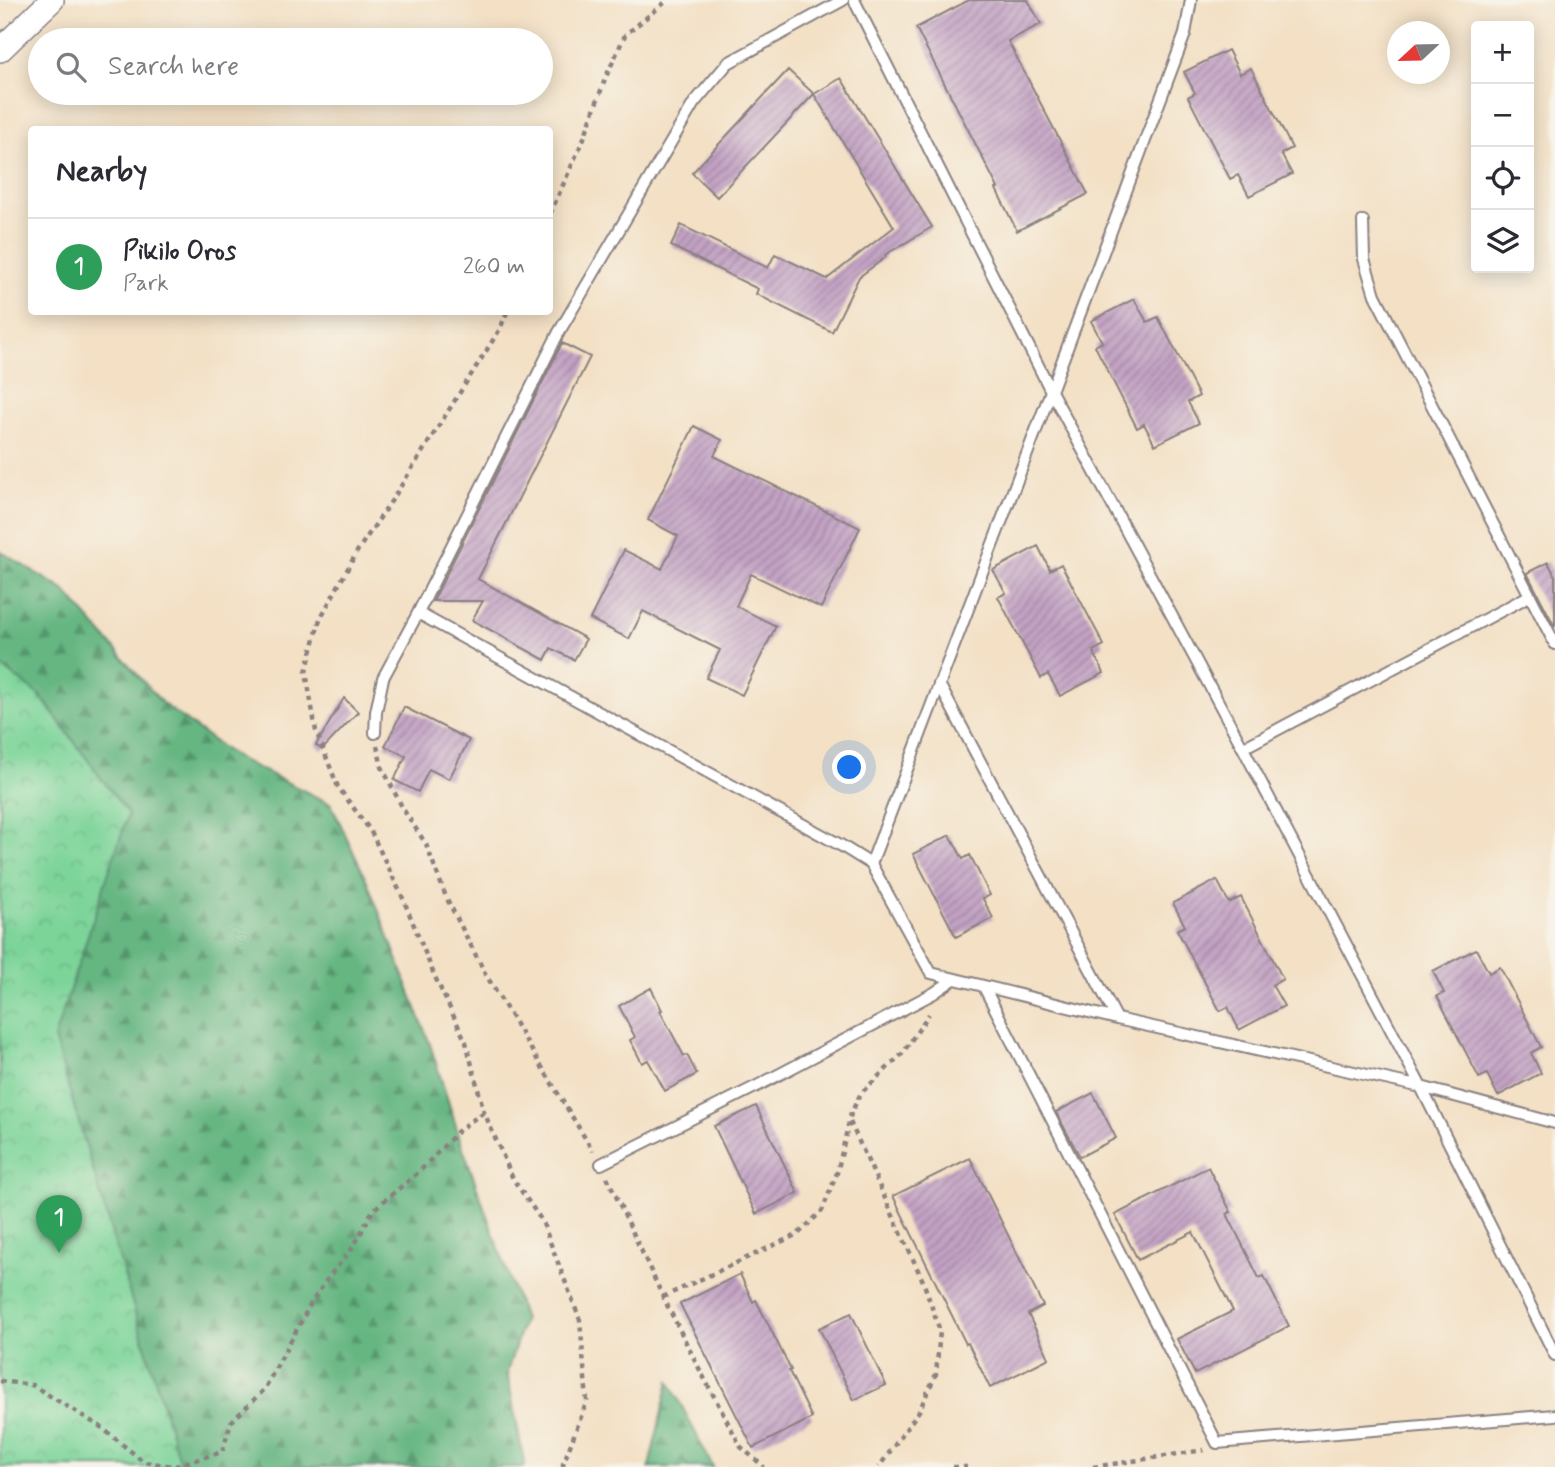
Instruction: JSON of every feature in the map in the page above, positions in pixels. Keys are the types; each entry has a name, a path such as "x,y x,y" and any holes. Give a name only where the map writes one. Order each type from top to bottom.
{"street":[{"path":"0,50 52,0"}],"lane":[{"path":"375,733 383,678 559,332 694,103 728,62 843,0"},
{"path":"853,0 1051,391 1421,1087 1555,1355"},
{"path":"871,864 1185,34 1191,0"},
{"path":"1363,221 1364,258 1375,295 1555,644"},
{"path":"1242,748 1529,596"},
{"path":"418,613 871,864 931,973 1117,1019 1421,1087 1555,1124"},
{"path":"939,684 1117,1019"},
{"path":"601,1164 761,1084 934,993 954,979"},
{"path":"984,987 1217,1443 1555,1415"}],"path":[{"path":"553,207 625,35 668,0"},
{"path":"375,733 382,767 403,809 426,844 446,897 486,975 601,1164 663,1297 741,1447 764,1467"},
{"path":"663,1297 798,1234 822,1211 837,1173 851,1113 861,1093 902,1054 929,1015 934,993"},
{"path":"0,1381 32,1385 101,1427 144,1462 175,1466 222,1452 231,1422 264,1390 310,1305 354,1246 373,1210 419,1172 460,1129 484,1112 513,1179 542,1221 580,1320 587,1401 562,1467"},
{"path":"849,1120 923,1281 940,1331 936,1374 919,1411 879,1467"},
{"path":"1093,1467 1204,1450 1217,1443"},
{"path":"953,1467 967,1467"}],"green space":[{"path":"0,551 64,590 162,703 235,757 331,804 367,881 430,1044 463,1148 524,1319 507,1372 525,1467 0,1467"},
{"path":"0,665 40,696 128,814 54,1038 181,1467 0,1467"},
{"path":"669,1381 713,1467 649,1467"}],"building":[{"path":"969,0 1028,0 1041,24 1008,41 1088,194 1017,231 996,189 998,188 916,28"},
{"path":"1228,50 1240,74 1251,68 1292,148 1281,154 1292,174 1249,196 1238,175 1230,179 1188,97 1195,93 1184,72"},
{"path":"788,70 814,94 717,197 692,173"},
{"path":"841,78 932,227 885,255 886,257 859,277 832,332 756,294 758,289 671,246 681,225 768,268 775,254 827,279 894,227 814,94"},
{"path":"1134,299 1147,322 1158,317 1199,396 1188,402 1199,423 1155,445 1144,424 1137,428 1095,346 1102,342 1091,321"},
{"path":"562,343 590,357 478,579 586,639 574,660 551,648 545,660 472,620 483,601 433,601"},
{"path":"694,426 722,440 714,456 860,528 821,608 751,574 736,606 776,626 742,695 706,678 720,650 643,611 629,639 590,619 624,550 662,569 678,536 648,520"},
{"path":"1038,546 1050,570 1061,564 1104,645 1093,651 1104,673 1060,696 1048,674 1041,678 998,597 1006,593 993,570"},
{"path":"1548,562 1555,576 1555,627 1527,573"},
{"path":"344,698 358,712 322,750 316,745"},
{"path":"404,707 469,740 449,779 429,769 418,792 394,780 406,756 385,746"},
{"path":"950,835 963,859 970,855 990,895 983,899 993,918 956,937 913,854"},
{"path":"1217,880 1229,903 1241,897 1283,979 1272,985 1284,1006 1239,1030 1228,1007 1220,1011 1177,930 1185,926 1173,903"},
{"path":"1476,949 1489,973 1500,967 1541,1047 1531,1053 1541,1073 1498,1096 1487,1074 1479,1078 1437,996 1444,993 1433,971"},
{"path":"651,988 684,1056 687,1055 697,1074 665,1091 648,1060 642,1063 630,1040 635,1037 619,1006"},
{"path":"1093,1093 1116,1138 1080,1157 1056,1112"},
{"path":"756,1106 798,1193 756,1214 714,1126"},
{"path":"970,1158 1043,1306 1028,1314 1049,1358 990,1388 893,1196"},
{"path":"1208,1167 1231,1212 1227,1214 1259,1278 1264,1276 1289,1326 1195,1374 1177,1339 1233,1311 1193,1232 1138,1260 1115,1215"},
{"path":"740,1274 791,1370 789,1371 812,1418 753,1448 680,1304"},
{"path":"851,1313 886,1385 854,1400 819,1328"}],"place":[{"name":"Pikilo Oros","path":"59,1253"}]}
